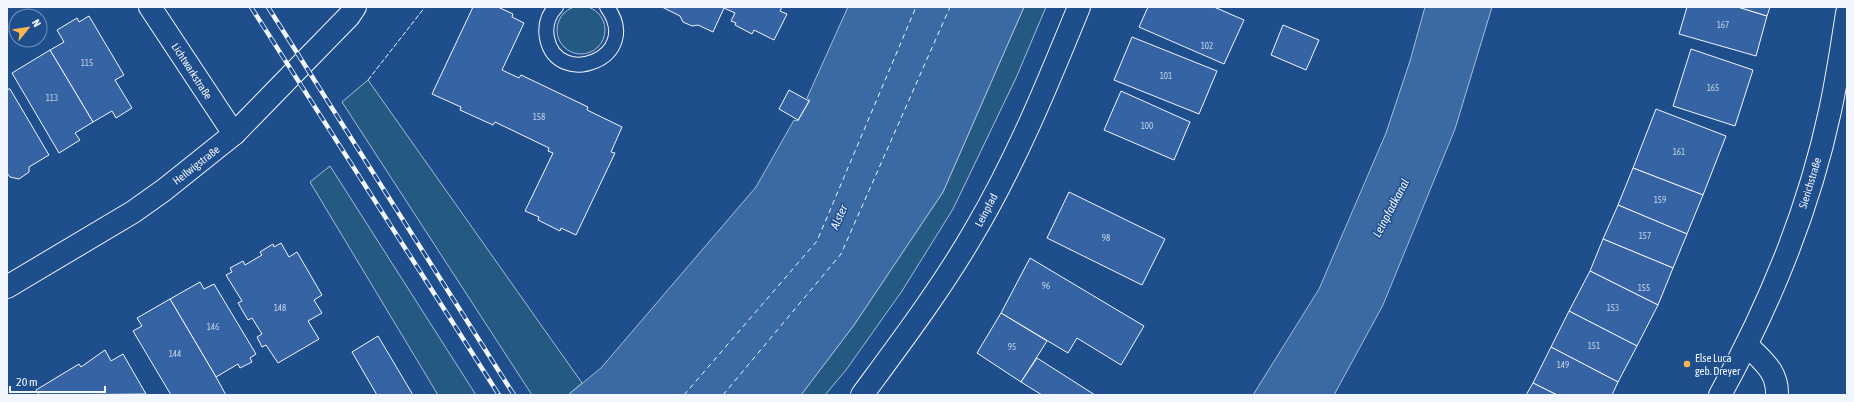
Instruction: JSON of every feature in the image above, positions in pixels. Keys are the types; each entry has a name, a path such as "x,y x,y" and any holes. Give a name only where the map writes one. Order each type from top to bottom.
{"street":[{"name":"Lichtwarkstraße","path":"150,7 234,134"},
{"name":"Heilwigstraße","path":"7,287 133,212 164,190 234,134 349,16 355,7"},
{"name":"Leinpfad","path":"862,395 938,292 975,232 1008,170 1079,7"},
{"name":"Sierichstraße","path":"1720,395 1748,346 1795,231 1818,156 1833,97 1847,13"},
{"path":"1748,346 1772,369 1777,383 1777,395"}],"lane":[{"path":"556,7 548,17 546,29 548,41 552,50 560,59 569,63 582,65 600,60 612,46 616,36 615,24 607,7"}],"shaded area":[{"path":"581,6 590,8 598,13 603,21 605,30 603,39 598,47 590,52 581,54 572,52 564,47 559,39 557,30 559,21 564,13 572,8"},
{"path":"1024,7 1046,7 1016,78 953,209 902,291 846,370 825,395 801,395 854,325 943,192"},
{"path":"368,80 582,383 568,395 532,395 342,102"},
{"path":"330,166 476,395 438,395 310,182"}],"water":[{"name":"Alster","path":"848,7 1024,7 943,192 854,325 801,395 568,395 601,368 756,187 794,120 798,121 810,100 807,98"},
{"name":"Leinpfadkanal","path":"1425,7 1492,7 1455,129 1383,305 1334,395 1253,395 1319,289 1386,133 1410,61"}],"building":[{"path":"473,7 498,7 513,14 512,17 524,23 502,70 519,78 521,75 588,107 587,110 622,127 611,152 615,153 576,235 561,228 560,231 538,220 539,217 525,211 553,153 548,151 549,148 495,122 493,125 460,110 461,107 432,94"},
{"path":"662,7 782,7 780,11 787,14 774,40 754,30 752,34 735,25 736,23 731,21 735,13 724,8 713,32 698,25 692,26 683,22 680,16"},
{"path":"1148,7 1214,7 1244,20 1224,64 1139,27"},
{"path":"1687,7 1738,7 1767,16 1756,56 1679,34"},
{"path":"1738,7 1770,7 1767,16"},
{"path":"89,16 124,75 115,80 132,108 116,118 112,111 93,122 50,50 64,42 57,30 77,18 79,22"},
{"path":"1283,25 1319,40 1306,70 1271,55"},
{"path":"1132,37 1217,71 1199,114 1114,80"},
{"path":"1691,49 1753,70 1735,126 1673,106"},
{"path":"50,50 93,122 75,133 80,140 59,153 12,73"},
{"path":"7,89 10,89 49,155 29,167 29,172 19,179 10,177 7,173"},
{"path":"789,90 809,101 798,120 779,109"},
{"path":"1121,91 1190,122 1174,160 1104,130"},
{"path":"1656,109 1726,136 1703,195 1633,168"},
{"path":"1633,168 1703,195 1687,234 1618,205"},
{"path":"1069,192 1165,239 1142,285 1047,238"},
{"path":"1618,205 1687,234 1673,268 1603,239"},
{"path":"1603,239 1673,268 1658,305 1590,271"},
{"path":"281,243 289,257 297,252 322,295 314,300 322,313 308,321 319,339 278,363 266,345 262,347 257,337 262,334 252,318 248,320 238,303 242,301 226,275 232,272 230,268 243,261 245,265 262,255 260,252 273,244 274,247"},
{"path":"1030,258 1144,326 1121,365 1077,338 1068,353 1001,313"},
{"path":"1590,271 1658,305 1637,346 1569,311"},
{"path":"200,282 204,289 214,284 256,354 250,358 252,362 240,368 238,364 216,377 170,299"},
{"path":"170,299 226,395 171,395 133,331 142,326 137,318"},
{"path":"1569,311 1637,346 1618,382 1551,347"},
{"path":"1001,313 1047,341 1021,382 977,353"},
{"path":"378,336 413,395 377,395 352,352"},
{"path":"1551,347 1618,382 1612,395 1557,395 1533,383"},
{"path":"105,350 111,361 123,354 146,394 39,395 36,390 79,364 81,367"},
{"path":"1037,358 1095,395 1042,395 1021,382"},
{"path":"1533,383 1557,395 1526,395"}],"ferry route":[{"path":"684,395 817,241 916,7"},
{"path":"723,395 841,254 950,7"}],"railway":[{"path":"251,7 499,395"},
{"path":"268,7 514,395"}],"fence":[{"path":"368,80 425,7"}],"place":[{"name":"Else Luca geb. Dreyer","path":"1687,364"}]}
